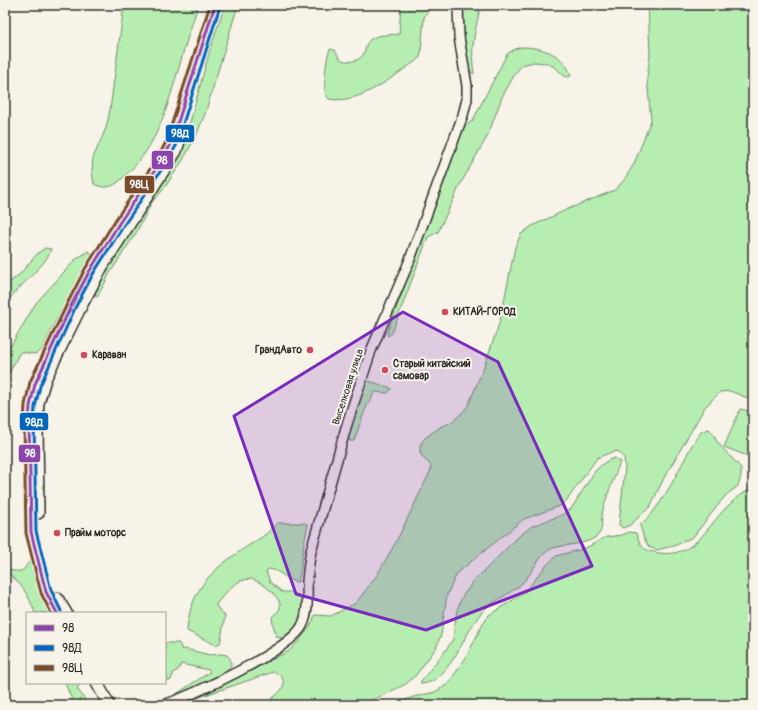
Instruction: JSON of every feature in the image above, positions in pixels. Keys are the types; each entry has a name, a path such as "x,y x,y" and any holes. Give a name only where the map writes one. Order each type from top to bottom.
{"main road":[{"path":"56,612 46,592 31,532 29,421 30,406 35,384 72,304 89,272 120,222 162,160 170,144 178,124 214,5"},
{"path":"65,612 56,597 50,581 39,532 38,403 45,379 80,306 103,264 176,152 221,5"},
{"path":"98,684 109,705"},
{"path":"106,684 116,705"}],"street":[{"name":"Выселковая улица","path":"163,705 191,694 242,669 290,640 302,626 306,615 311,551 347,424 371,351 410,262 463,115 467,99 466,80 459,37 458,5"}],"highlighted area":[{"path":"403,312 498,362 592,566 426,630 296,594 234,416"}],"green space":[{"path":"124,5 198,5 166,109 154,137 147,150 137,163 119,182 112,186 104,187 94,184 92,172 93,158 106,128 110,110"},
{"path":"225,5 238,5 205,114 196,136 183,160 163,190 152,202 136,233 110,273 97,297 95,296 95,291 116,251 185,140 211,46"},
{"path":"401,5 433,5 424,17 421,54 419,59 377,87 365,93 353,98 341,100 329,99 325,93 325,82 326,63 330,49 335,50 342,60 354,61 359,59 363,55 369,41 374,37 399,34"},
{"path":"462,5 487,5 480,9 476,25 473,49 473,74 466,62 464,52"},
{"path":"648,5 753,5 753,400 730,391 720,392 705,407 664,478 650,507 630,525 623,528 619,525 625,467 624,458 618,451 597,458 567,500 560,506 524,519 457,573 447,595 441,635 436,648 416,675 406,684 359,705 265,705 283,688 284,684 281,677 273,672 191,700 289,651 301,639 315,615 331,616 356,603 377,575 397,540 430,472 431,467 429,463 420,453 420,445 425,438 440,427 450,423 468,406 500,321 515,247 521,234 532,226 568,209 615,190 624,180 634,164 651,120 647,78 650,55"},
{"path":"521,47 537,48 552,53 564,62 571,76 567,77 563,75 556,68 547,63 534,62 522,65 515,74 502,97 488,135 461,183 438,232 428,237 392,333 388,336 388,330 442,188 462,129 473,120 507,54"},
{"path":"45,248 51,249 44,263 16,291 5,305 5,286 19,275 37,254"},
{"path":"88,251 91,253 90,256 42,350 35,354 21,352 5,381 5,355 36,303 75,260"},
{"path":"369,381 391,388 391,390 388,393 375,392 365,410 354,441 350,441 348,437 363,386"},
{"path":"740,409 753,412 753,458 724,447"},
{"path":"709,429 717,442 741,468 741,476 738,486 726,495 693,537 674,546 656,550 649,547 644,539 640,525 664,497 695,440 702,431"},
{"path":"615,458 620,462 604,507 601,530 599,534 595,538 578,544 548,550 521,584 491,604 478,616 450,664 441,674 432,681 421,684 421,681 453,639 457,610 462,597 473,582 517,538 532,526 562,515 571,509 595,471 604,463"},
{"path":"753,488 753,705 393,705 413,697 435,692 448,684 467,656 480,629 489,615 524,593 556,556 586,548 606,537 622,535 629,532 636,533 643,548 649,551 671,553 682,551 699,539 720,514 734,501"},
{"path":"278,523 305,523 308,525 298,582 292,581 273,570 269,569 266,571 270,582 282,592 291,592 300,596 302,602 301,614 292,631 283,638 277,637 272,617 278,612 280,603 270,590 251,579 241,581 234,585 217,603 216,606 225,616 220,643 216,645 187,631 190,614 195,599 211,574 222,564 264,535"},
{"path":"31,561 34,563 43,598 50,612 35,612 20,584 5,572 5,569 21,571"},
{"path":"166,643 179,643 182,650 185,649 210,655 227,655 231,660 231,665 227,670 173,696 210,672 209,670 181,664 169,681 166,676"},
{"path":"65,684 81,684 77,688 84,698 86,705 74,705"}],"transit line":[{"name":"98Ц","path":"50,612 41,593 26,533 24,421 25,405 30,382 85,269 116,219 158,157 166,142 210,5"},
{"name":"98","path":"56,612 46,592 31,532 29,421 30,406 35,384 72,304 89,272 171,144 215,5"},
{"name":"98Д","path":"61,611 51,590 36,531 34,421 35,407 40,386 76,306 93,274 176,146 220,6"}],"place":[{"name":"КИТАЙ-ГОРОД","path":"445,312"},
{"name":"ГрандАвто","path":"310,350"},
{"name":"Караван","path":"84,355"},
{"name":"Старый китайский самовар","path":"385,370"},
{"name":"Прайм моторс","path":"57,533"}]}
